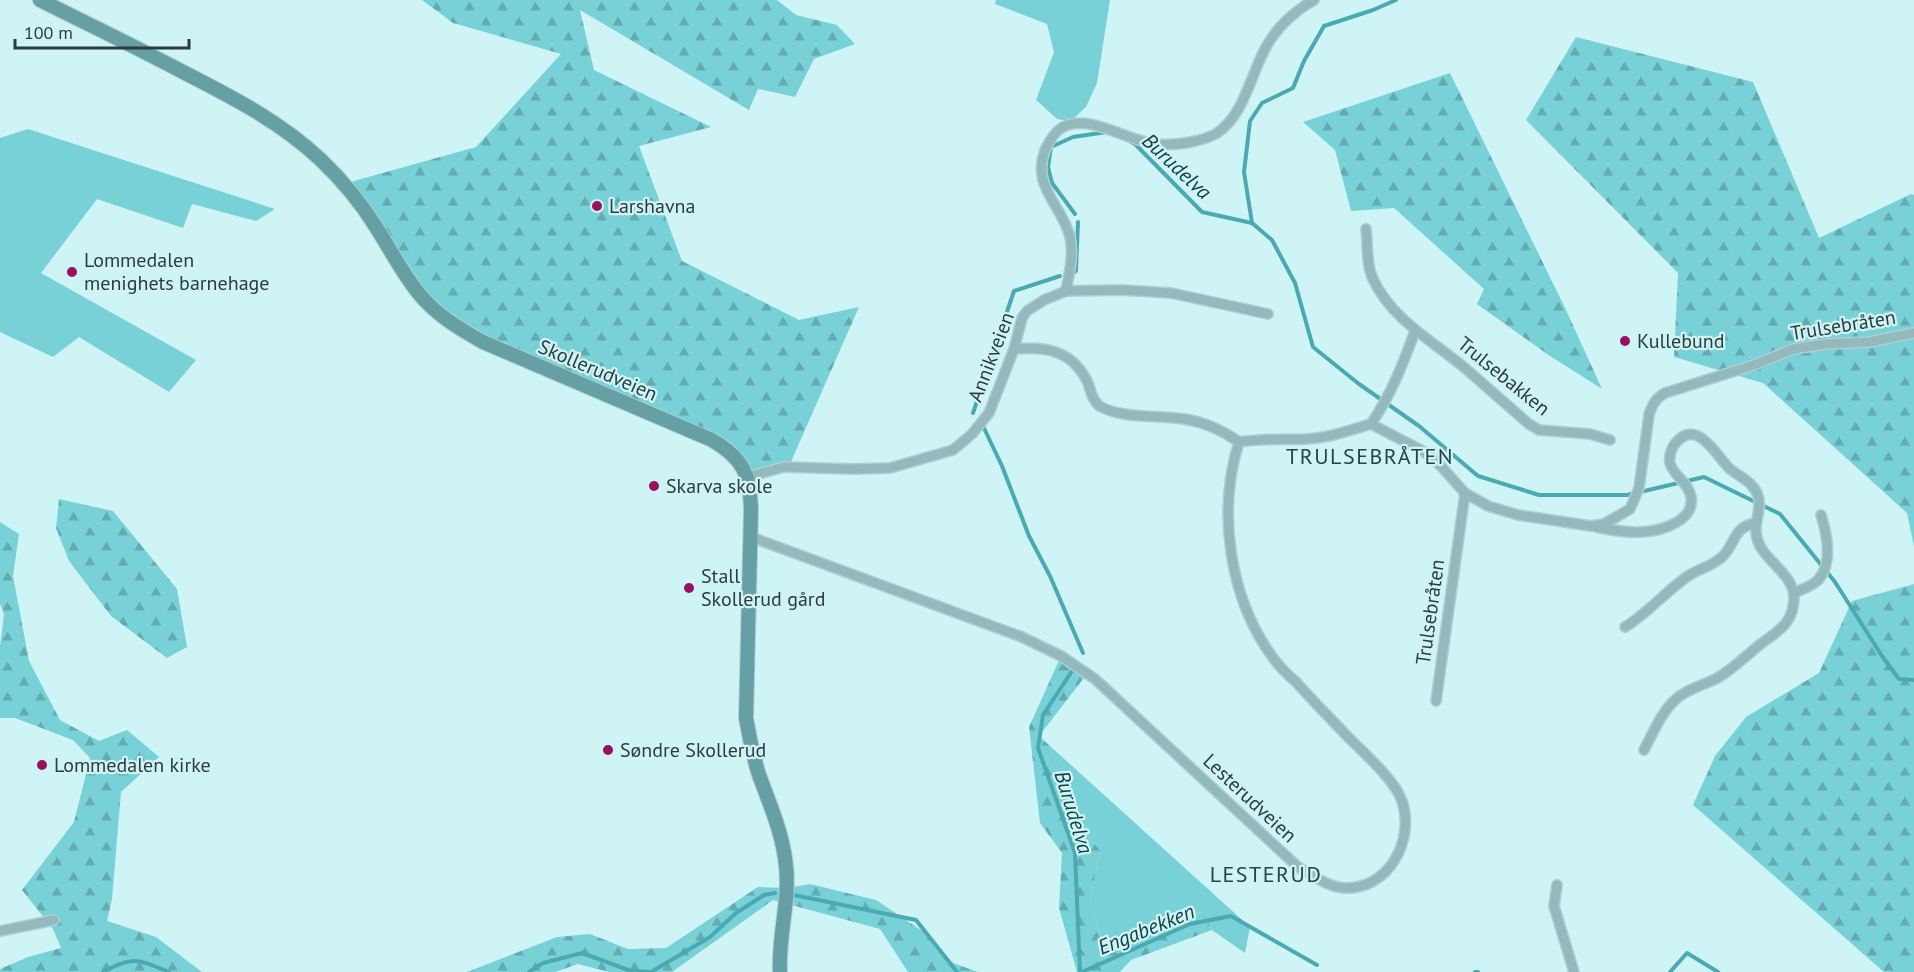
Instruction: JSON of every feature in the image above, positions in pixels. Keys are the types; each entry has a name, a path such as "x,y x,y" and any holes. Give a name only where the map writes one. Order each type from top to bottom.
{"street":[{"name":"Skollerudveien","path":"40,0 234,98 283,129 322,161 343,184 377,228 394,259 421,296 436,312 455,326 483,342 712,440 739,459 748,477"},
{"path":"1066,291 1071,260 1070,237 1049,197 1042,176 1045,151 1058,130 1074,123 1090,125 1143,142 1173,145 1207,139 1225,127 1234,116 1264,49 1280,27 1300,8 1314,0"},
{"name":"Trulsebakken","path":"1366,229 1372,278 1385,299 1415,331 1438,346 1539,430 1590,434 1610,440"},
{"name":"Annikveien","path":"748,477 784,467 890,468 953,450 982,423 997,395 1014,349 1022,318 1044,300 1066,291 1121,290 1171,293 1268,314"},
{"path":"1014,349 1039,349 1060,353 1071,359 1099,405 1111,411 1184,419 1206,424 1223,431 1239,442 1262,438 1305,439 1331,436 1371,424 1384,406 1395,383 1415,331"},
{"name":"Trulsebråten","path":"1591,526 1604,524 1630,509 1639,488 1652,405 1665,393 1754,365 1793,349 1827,344 1869,342 1914,333"},
{"name":"Trulsebråten","path":"1371,424 1423,451 1440,465 1465,494 1488,506 1518,515 1626,532 1643,532 1676,523 1685,517 1691,508 1689,490 1670,464 1670,455 1672,447 1679,440 1691,435 1703,438 1731,469 1755,490 1759,501 1756,534 1761,546 1791,585 1794,593"},
{"name":"Lesterudveien","path":"751,537 1022,637 1061,656 1095,679 1138,717 1298,867 1326,883 1343,888 1366,885 1383,874 1397,858 1404,837 1406,817 1401,798 1378,767 1274,659 1247,613 1235,573 1227,528 1229,486 1239,442"},
{"path":"748,477 751,537 746,718 753,753 775,818 786,863 788,880 780,947 780,972"},
{"name":"Trulsebråten","path":"1436,701 1465,494"},
{"path":"1644,750 1657,724 1676,698 1721,676 1786,623 1794,605 1794,593 1818,580 1824,569 1827,545 1826,529 1821,515"},
{"path":"1625,627 1690,575 1714,564 1725,553 1736,534 1747,525 1756,524"},
{"path":"1557,885 1554,906 1574,972"},
{"path":"0,931 54,920"}],"green space":[{"path":"422,0 777,0 796,15 837,25 855,44 814,59 795,97 758,89 749,110 580,10 594,70 711,127 639,146 682,261 799,320 859,307 790,464 748,477 730,451 455,326 394,259 343,184 476,147 561,54 453,23"},
{"path":"996,0 1110,0 1097,83 1086,107 1071,121 1057,119 1036,100 1054,52 1047,24 995,4"},
{"path":"1576,37 1753,82 1819,238 1911,194 1914,195 1914,547 1907,513 1763,383 1674,357 1678,273 1526,120"},
{"path":"1450,73 1566,310 1602,389 1550,356 1477,304 1484,289 1394,208 1351,211 1335,150 1303,122"},
{"path":"28,129 275,209 256,221 192,204 183,228 97,199 41,273 196,360 169,392 79,337 53,357 0,332 0,138"},
{"path":"59,499 113,511 177,589 187,647 167,658 111,616 69,561 56,528"},
{"path":"0,522 19,534 13,576 29,661 60,720 99,741 127,730 159,757 121,792 112,899 107,921 156,937 202,972 0,972 0,969 28,957 61,948 53,929 22,890 74,822 90,758 73,740 15,718 0,718 0,647 4,614 0,604"},
{"path":"1914,584 1914,972 1884,972 1693,805 1715,756 1746,717 1819,673 1852,601"},
{"path":"1061,656 1087,674 1039,736 1050,746 1074,820 1100,850 1090,901 1104,948 1202,912 1212,930 1131,960 1120,972 1077,972 1059,908 1062,853 1040,823 1029,727"},
{"path":"1050,746 1250,927 1245,953 1212,930 1201,912 1104,948 1090,901 1100,850 1074,820"},
{"path":"810,884 876,900 927,934 953,963 978,972 908,972 880,929 773,900 672,972 609,972 578,964 555,972 467,972 557,937 590,934 628,949 666,948 758,887 787,888"}],"waterway":[{"path":"1396,0 1324,26 1304,61 1293,88 1262,103 1250,121 1244,172 1252,223 1272,240 1295,283 1313,347 1359,384 1419,426 1478,476 1539,495 1627,495 1704,477 1780,514 1835,582 1899,679 1914,680"},
{"name":"Burudelva","path":"1075,214 1052,183 1048,167 1051,147 1073,137 1107,132"},
{"name":"Burudelva","path":"1131,142 1202,212 1252,223"},
{"name":"Burudelva","path":"1072,274 1076,271 1078,222"},
{"name":"Burudelva","path":"973,413 1014,291 1060,276"},
{"name":"Burudelva","path":"983,426 1002,466 1029,536 1050,576 1083,653"},
{"name":"Burudelva","path":"1072,671 1043,715 1038,748 1075,853 1080,972"},
{"name":"Burudelva","path":"529,972 543,963 582,953 631,971 651,972 710,937 736,913 764,895 775,893"},
{"name":"Burudelva","path":"794,895 916,920 957,972"},
{"name":"Engabekken","path":"1082,972 1190,924 1231,916 1317,965"},
{"name":"Engabekken","path":"1670,972 1687,953 1718,972"},
{"name":"Burudelva","path":"103,972 122,963 136,961 169,972"}],"place":[{"name":"Larshavna","path":"597,206"},
{"name":"Lommedalen menighets barnehage","path":"72,272"},
{"name":"Kullebund","path":"1625,341"},
{"name":"Skarva skole","path":"654,486"},
{"name":"Stall Skollerud gård","path":"689,588"},
{"name":"Søndre Skollerud","path":"608,750"},
{"name":"Lommedalen kirke","path":"42,765"}],"district":[{"name":"TRULSEBRÅTEN","path":"1370,456"},
{"name":"LESTERUD","path":"1266,874"}]}
